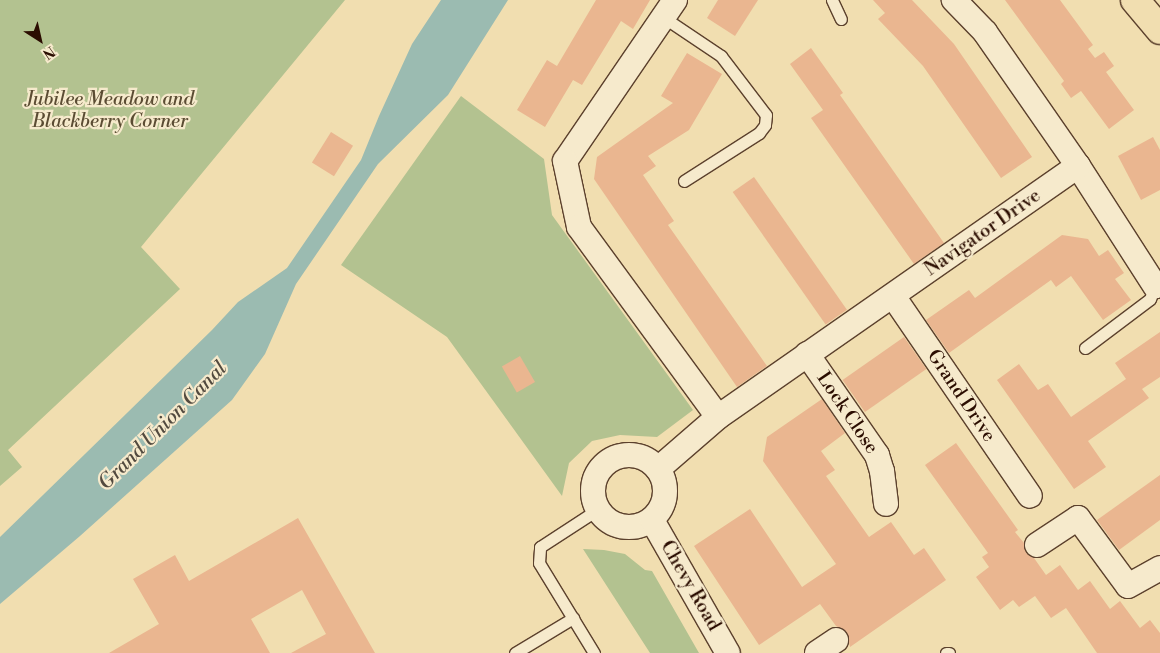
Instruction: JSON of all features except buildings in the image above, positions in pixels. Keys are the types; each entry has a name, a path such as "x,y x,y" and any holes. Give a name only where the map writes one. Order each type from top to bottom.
{"main road":[{"path":"1136,0 1160,30"}],"street":[{"path":"954,0 985,32 1078,166 1155,286"},
{"path":"669,9 565,160 579,227 718,417"},
{"name":"Navigator Drive","path":"658,469 718,417 1078,166"},
{"name":"Grand Drive","path":"893,296 1030,496"},
{"name":"Lock Close","path":"807,354 877,455 882,471 886,504"},
{"path":"597,510 592,489 595,476 602,466 609,461 616,457 635,455 651,462 658,469"},
{"name":"Chevy Road","path":"597,510 606,520 622,528 635,527 652,520 662,507 665,496 665,483 658,469"},
{"path":"1037,545 1078,518 1128,586 1160,568"},
{"name":"Chevy Road","path":"652,520 728,653"},
{"path":"817,653 836,640"}],"lane":[{"path":"832,0 841,19"},
{"path":"669,9 721,56 766,115 765,125 759,133 684,181"},
{"path":"1085,348 1150,299 1155,286"},
{"path":"594,653 539,563 540,547 597,510"},
{"path":"521,652 573,618"}],"green space":[{"name":"Jubilee Meadow and Blackberry Corner","path":"0,0 345,0 141,247 180,289 8,450 22,467 0,486"},
{"path":"461,96 544,159 552,215 693,410 657,437 620,435 592,441 569,463 562,496 447,337 341,265"},
{"path":"583,549 625,554 645,570 652,571 699,653 650,653"}],"water":[{"name":"Grand Union Canal","path":"441,0 508,0 448,95 378,164 296,284 265,354 232,400 80,536 0,604 0,537 212,330 238,302 287,268 361,160 412,44"}]}
